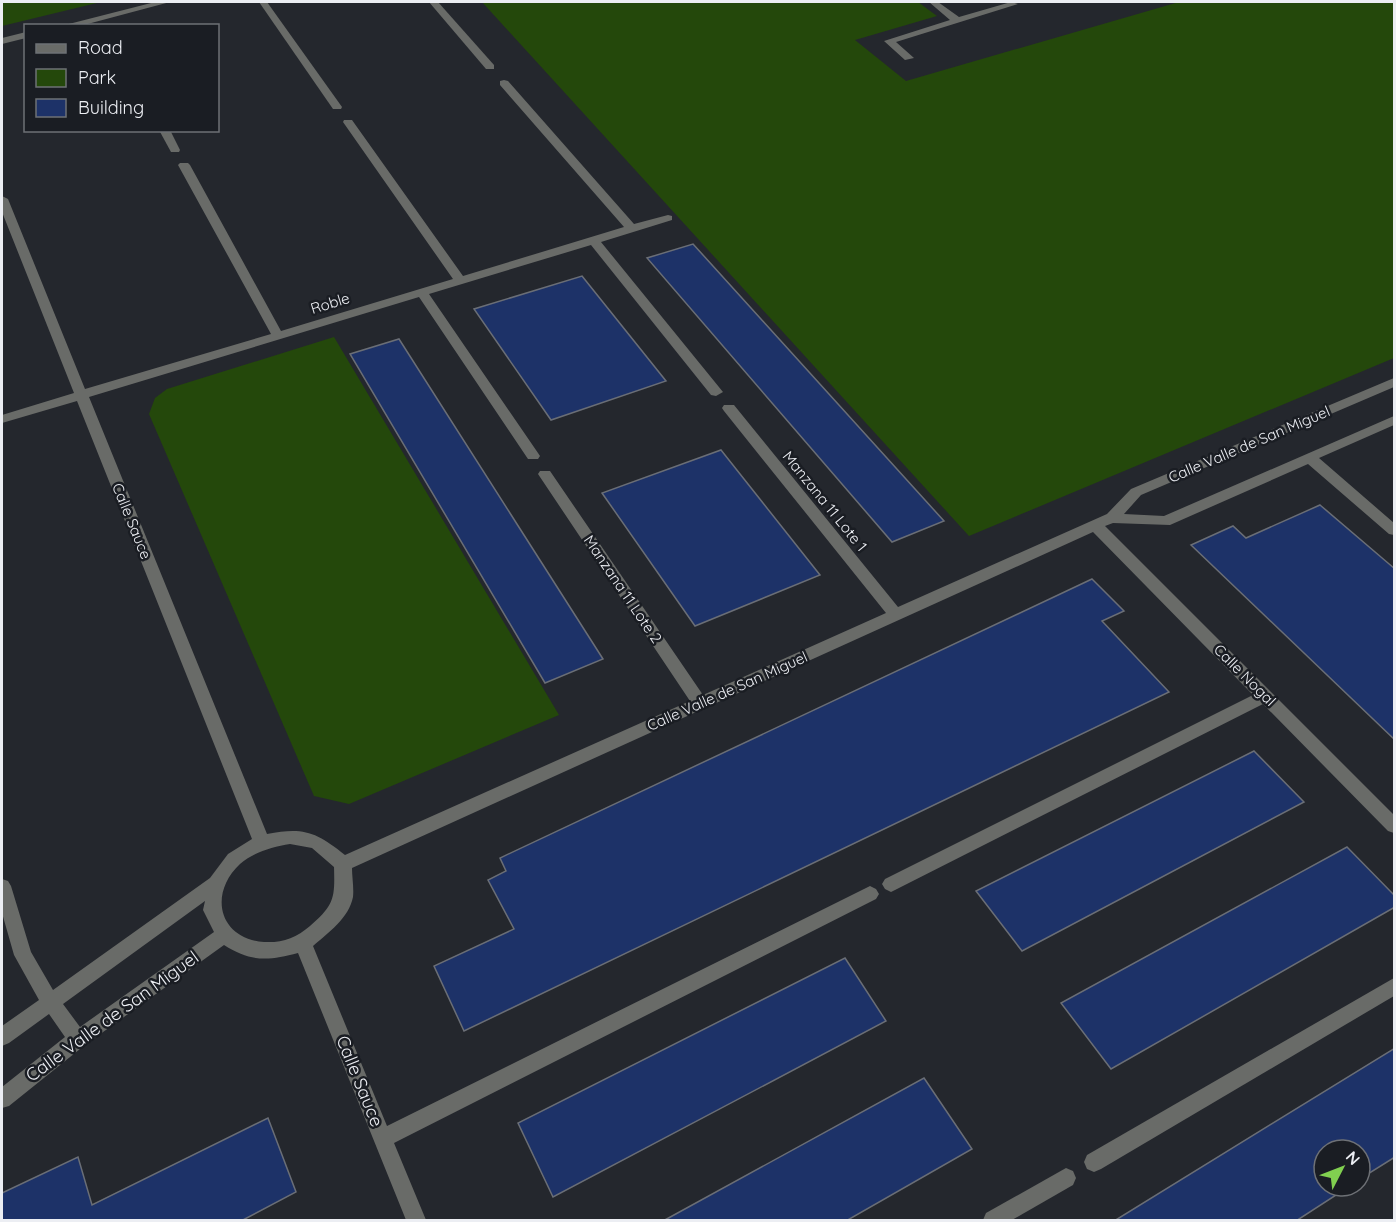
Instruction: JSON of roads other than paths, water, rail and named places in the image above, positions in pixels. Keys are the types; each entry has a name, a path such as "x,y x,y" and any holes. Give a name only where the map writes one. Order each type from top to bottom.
{"street":[{"path":"81,24 104,21 165,2"},
{"path":"263,2 337,107"},
{"path":"433,2 490,67"},
{"path":"933,2 957,20"},
{"path":"909,58 889,40 1013,4"},
{"path":"2,41 24,36"},
{"path":"504,83 632,229"},
{"path":"348,122 460,281"},
{"path":"166,132 175,150"},
{"path":"184,165 278,336"},
{"name":"Calle Sauce","path":"2,199 262,842"},
{"name":"Roble","path":"2,419 668,218"},
{"path":"594,241 716,392"},
{"path":"422,292 533,456"},
{"name":"Calle Valle de San Miguel","path":"343,864 1112,518 1136,492 1395,382"},
{"name":"Manzana 11 Lote 1","path":"729,408 896,615"},
{"name":"Calle Valle de San Miguel","path":"1112,518 1165,521 1395,420"},
{"path":"1310,458 1395,530"},
{"name":"Manzana 11 Lote 2","path":"545,474 700,703"},
{"name":"Calle Nogal","path":"1095,525 1395,826"},
{"path":"891,884 1265,696"},
{"path":"2,1037 49,1000 216,883 234,859 262,842 290,837 316,842 343,864 344,898 333,917 303,943 275,951 246,949 224,935 212,910 216,883"},
{"path":"2,886 23,955 49,1000 78,1039"},
{"path":"383,1138 870,894"},
{"name":"Calle Valle de San Miguel","path":"2,1099 78,1039 224,935"},
{"name":"Calle Sauce","path":"303,943 416,1221"},
{"path":"1094,1162 1395,986"},
{"path":"993,1221 1066,1178"}]}
